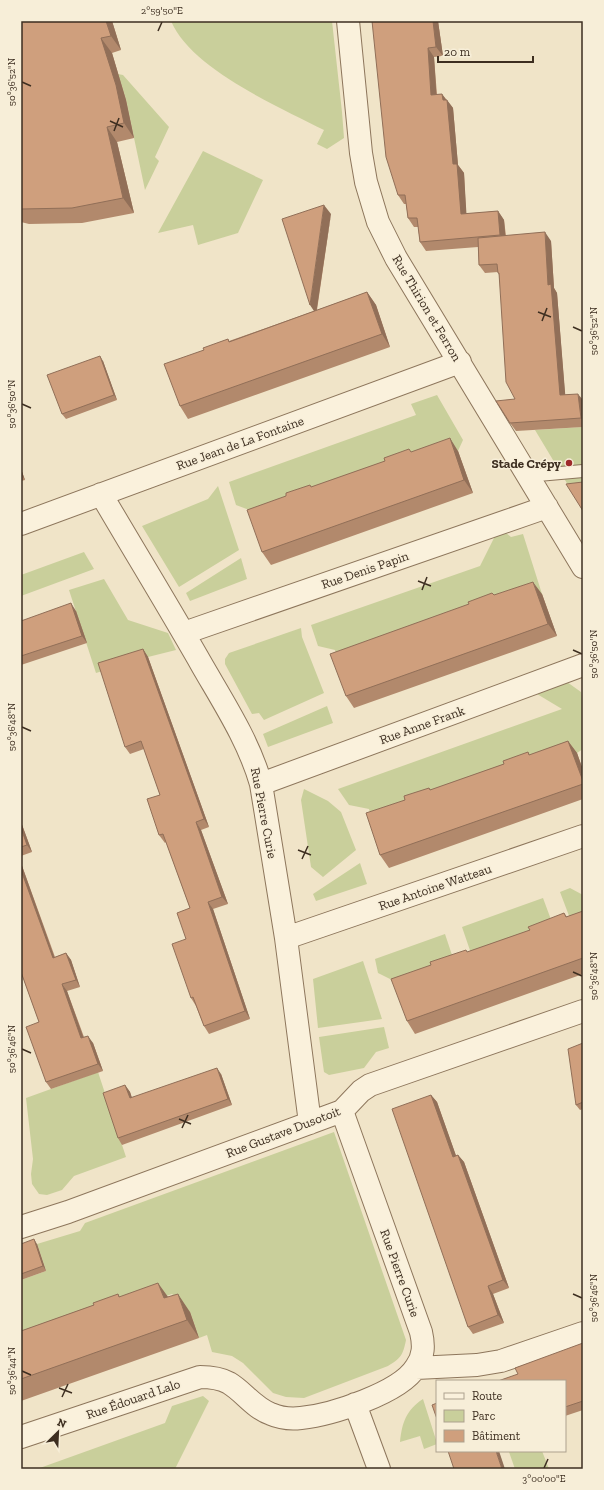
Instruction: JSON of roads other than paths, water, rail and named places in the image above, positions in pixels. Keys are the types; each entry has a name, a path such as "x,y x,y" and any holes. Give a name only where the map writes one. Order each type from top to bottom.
{"street":[{"name":"Rue Thirion et Ferron","path":"348,21 361,153 366,182 376,216 396,258 583,567"},
{"name":"Rue Jean de La Fontaine","path":"21,524 460,362"},
{"name":"Rue Pierre Curie","path":"101,494 184,633 243,736 255,765 261,784 286,938 310,1123"},
{"name":"Rue Denis Papin","path":"184,633 547,507"},
{"name":"Rue Anne Frank","path":"261,784 583,665"},
{"name":"Rue Antoine Watteau","path":"286,938 583,836"},
{"name":"Rue Gustave Dusotoit","path":"23,1223 68,1212 342,1111 370,1085 583,1011"},
{"name":"Rue Pierre Curie","path":"200,1377 216,1378 230,1383 259,1408 271,1414 286,1418 301,1418 355,1404 394,1387 404,1380 416,1368 424,1346 421,1332 342,1111"},
{"path":"416,1368 477,1365 501,1361 583,1333"},
{"name":"Rue Édouard Lalo","path":"21,1437 200,1377"},
{"path":"355,1404 378,1469"}],"lane":[{"path":"527,476 583,471"}],"place":[{"name":"Stade Crépy","path":"569,463"}]}
